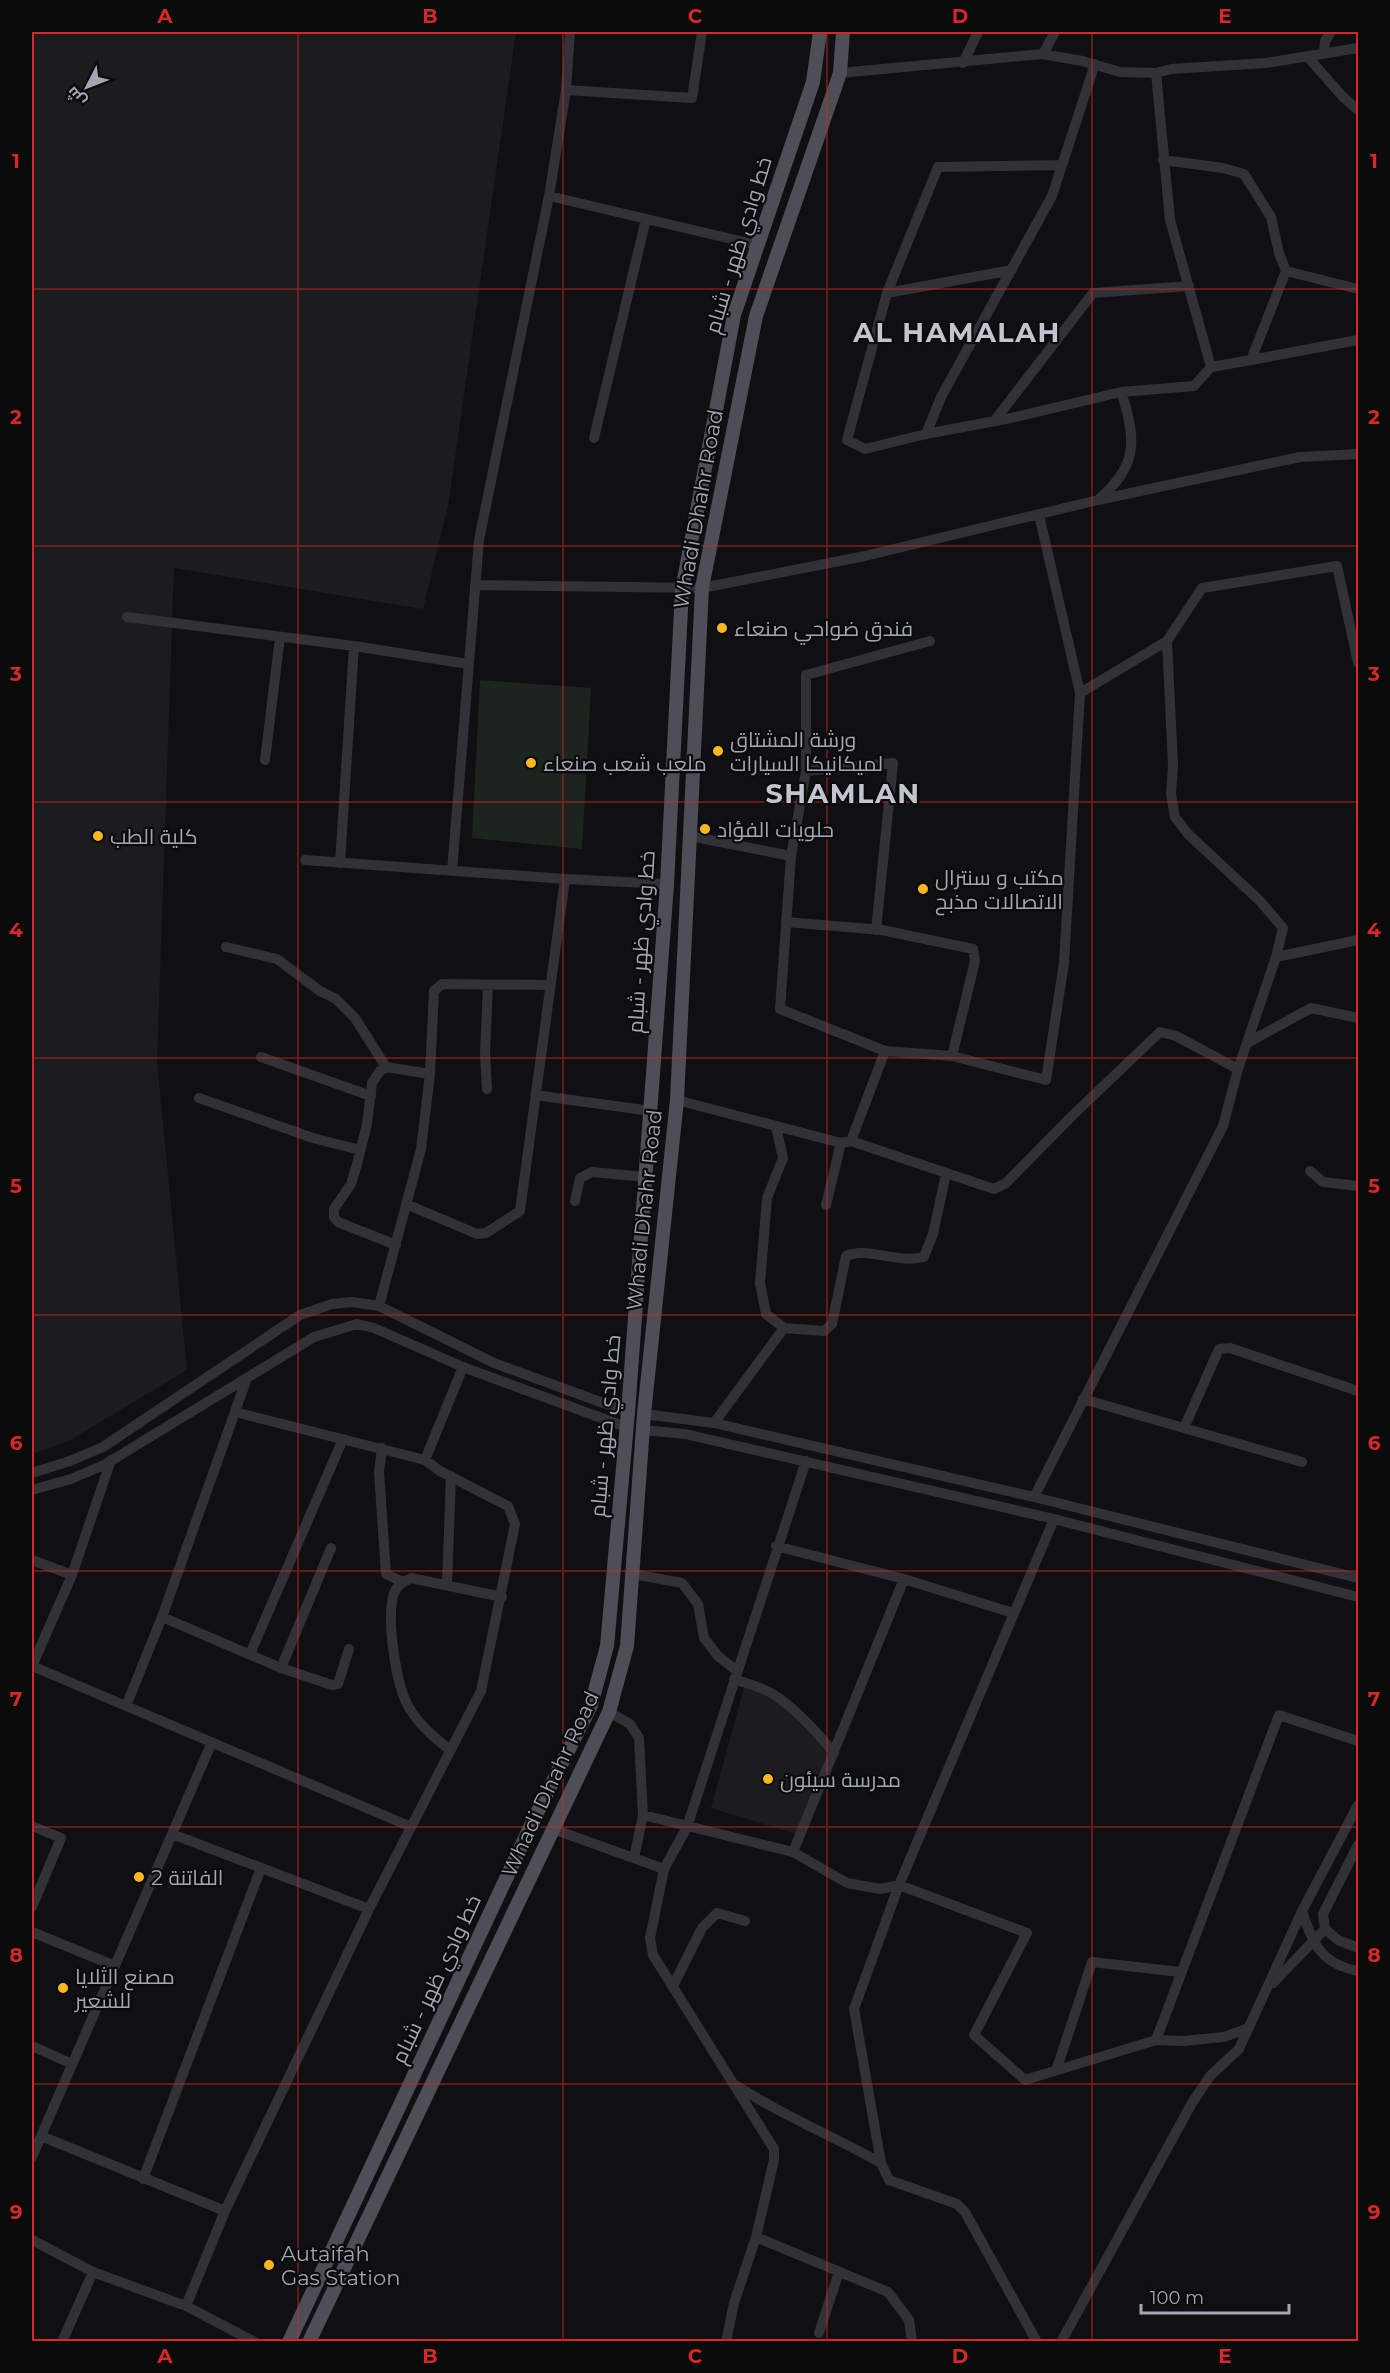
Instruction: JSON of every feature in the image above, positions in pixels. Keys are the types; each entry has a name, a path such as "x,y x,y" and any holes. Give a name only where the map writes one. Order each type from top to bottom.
{"main road":[{"name":"خط وادي ظهر - شبام","path":"289,2342 533,1821 591,1705 607,1646 651,1111 667,884 682,590 734,315 813,82 820,32"},
{"name":"Whadi Dhahr Road","path":"309,2342 609,1712 627,1646 644,1414 677,1100 702,588 756,316 840,73 843,32"},
{"path":"628,1412 644,1414"},
{"path":"626,1427 643,1430"}],"street":[{"path":"452,871 479,540 549,196 566,90 570,32"},
{"path":"566,90 692,98 702,32"},
{"path":"963,63 978,32"},
{"path":"1043,54 1055,32"},
{"path":"1324,52 1325,41 1331,32"},
{"path":"840,73 1043,54 1095,64 1120,72 1156,73 1171,69 1266,63 1359,48"},
{"path":"1307,56 1343,97 1359,110"},
{"path":"926,434 941,397 1052,196 1095,64"},
{"path":"1156,73 1170,220 1211,367"},
{"path":"1163,160 1223,168 1244,174 1271,217 1279,253 1286,271 1251,360"},
{"path":"1062,165 938,167 887,293 847,440 865,449 1121,392 1194,386 1211,367 1359,340"},
{"path":"549,196 757,245"},
{"path":"594,438 646,219"},
{"path":"887,293 1012,270"},
{"path":"1286,271 1359,289"},
{"path":"994,420 1093,293 1189,286"},
{"path":"1098,500 1120,478 1133,446 1132,426 1121,392"},
{"path":"476,585 682,590 702,588 864,556 1098,500 1300,457 1359,453"},
{"path":"930,641 807,675 806,771 791,856 780,1009 885,1051 919,1051 952,1056 1046,1080 1064,963 1080,693 1039,515"},
{"path":"1080,693 1167,641 1202,588 1336,566 1359,663"},
{"path":"127,617 354,646 468,664"},
{"path":"266,760 280,637"},
{"path":"1034,1497 1223,1126 1238,1069 1249,1042 1283,928 1260,901 1188,834 1175,817 1171,794 1173,765 1167,641"},
{"path":"340,863 354,646"},
{"path":"806,771 893,763 876,930"},
{"path":"690,836 791,856"},
{"path":"305,860 667,884"},
{"path":"406,1204 477,1234 486,1233 520,1211 565,879"},
{"path":"786,922 876,930 973,949 975,961 952,1056"},
{"path":"1276,957 1359,940"},
{"path":"226,947 277,959 320,992 336,999 355,1018 386,1067"},
{"path":"380,1306 421,1149 430,1074 434,991 442,984 549,985"},
{"path":"487,1089 485,1054 488,985"},
{"path":"1249,1042 1311,1008 1359,1018"},
{"path":"677,1100 776,1127 846,1142 994,1189 1006,1183 1073,1114 1160,1032 1176,1036 1238,1069"},
{"path":"826,1205 846,1142 885,1051"},
{"path":"261,1057 370,1096"},
{"path":"396,1245 338,1222 334,1217 334,1209 351,1184 367,1124 372,1083 380,1071 386,1067 430,1074"},
{"path":"535,1095 651,1111"},
{"path":"199,1098 313,1138 360,1150"},
{"path":"776,1127 783,1158 767,1198 760,1283 766,1314 784,1328 824,1331 832,1324 846,1256 855,1252 909,1261 924,1257 933,1234 946,1174"},
{"path":"1310,1171 1323,1182 1359,1186"},
{"path":"575,1201 580,1178 592,1172 646,1177"},
{"path":"32,1473 70,1461 103,1446 300,1315 332,1304 352,1302 380,1306 494,1363 628,1412"},
{"path":"32,1490 71,1479 111,1460 314,1337 357,1324 374,1328 462,1367 626,1427"},
{"path":"714,1423 784,1328"},
{"path":"1184,1428 1219,1349 1230,1348 1359,1391"},
{"path":"425,1460 462,1367"},
{"path":"126,1706 162,1617 247,1378"},
{"path":"1083,1399 1302,1462"},
{"path":"186,2306 225,2211 369,1909 409,1826 481,1691 502,1597 515,1524 508,1506 425,1460 235,1412"},
{"path":"644,1414 714,1423 1034,1497 1359,1578"},
{"path":"643,1430 685,1434 806,1461 1054,1519 1359,1597"},
{"path":"250,1654 344,1438"},
{"path":"382,1448 379,1472 386,1574 403,1582"},
{"path":"111,1460 72,1575 32,1666 409,1826"},
{"path":"726,2342 734,2302 756,2237 774,2160 774,2149 653,1955 650,1945 664,1869 687,1827 806,1461"},
{"path":"447,1585 451,1476"},
{"path":"1037,2342 965,2212 957,2204 889,2180 881,2163 854,2009 899,1885 1054,1519"},
{"path":"777,1546 904,1579 1013,1613"},
{"path":"281,1668 331,1548"},
{"path":"32,1560 72,1575"},
{"path":"633,1574 682,1583 698,1604 704,1638 718,1656 736,1675 777,1697 834,1752"},
{"path":"450,1750 425,1730 406,1703 395,1671 393,1618 395,1591 403,1582 411,1578 502,1597"},
{"path":"793,1852 904,1579"},
{"path":"162,1617 281,1668 332,1685 338,1684 349,1649"},
{"path":"609,1712 630,1724 639,1738 643,1815 634,1858"},
{"path":"1156,2040 1279,1715 1359,1741"},
{"path":"32,2157 212,1742"},
{"path":"1061,2342 1192,2103 1210,2076 1239,2049 1302,1911 1359,1805"},
{"path":"643,1815 793,1852 847,1883 880,1889 899,1885 1027,1933 974,2035 1025,2080 1057,2068 1156,2040 1183,2041 1224,2037 1249,2028"},
{"path":"32,1826 61,1838 32,1907"},
{"path":"553,1829 664,1869"},
{"path":"172,1834 369,1909"},
{"path":"1359,1845 1323,1914 1325,1929 1338,1940 1359,1948"},
{"path":"142,2179 261,1868"},
{"path":"1302,1911 1311,1941 1322,1955 1348,1969 1359,1971"},
{"path":"673,1986 702,1928 717,1913 745,1921"},
{"path":"1259,2001 1277,1976 1325,1929"},
{"path":"32,1932 115,1966"},
{"path":"1057,2068 1092,1962 1180,1972"},
{"path":"32,2046 72,2064"},
{"path":"734,2084 772,2109 823,2131 881,2163"},
{"path":"41,2136 225,2211"},
{"path":"756,2237 888,2292 909,2320 912,2342"},
{"path":"32,2240 93,2272 186,2306 255,2342"},
{"path":"62,2342 93,2272"},
{"path":"819,2333 839,2272"}],"shaded area":[{"name":"كلية الطب","path":"32,32 516,32 448,506 423,609 174,568 157,1062 187,1370 67,1442 32,1454"},
{"name":"ملعب شعب صنعاء","path":"480,680 591,688 582,849 472,838"},
{"name":"مدرسة سيئون","path":"746,1681 778,1699 829,1749 797,1834 711,1808"}],"place":[{"name":"فندق ضواحي صنعاء","path":"722,628"},
{"name":"ورشة المشتاق لميكانيكا السيارات","path":"718,751"},
{"name":"ملعب شعب صنعاء","path":"531,763"},
{"name":"حلويات الفؤاد","path":"705,829"},
{"name":"كلية الطب","path":"98,836"},
{"name":"مكتب و سنترال الاتصالات مذبح","path":"923,889"},
{"name":"مدرسة سيئون","path":"768,1779"},
{"name":"الفاتنة 2","path":"139,1877"},
{"name":"مصنع الثلايا للشعير","path":"63,1988"},
{"name":"Autaifah Gas Station","path":"269,2265"}],"district":[{"name":"AL HAMALAH","path":"957,332"},
{"name":"SHAMLAN","path":"843,793"}]}
